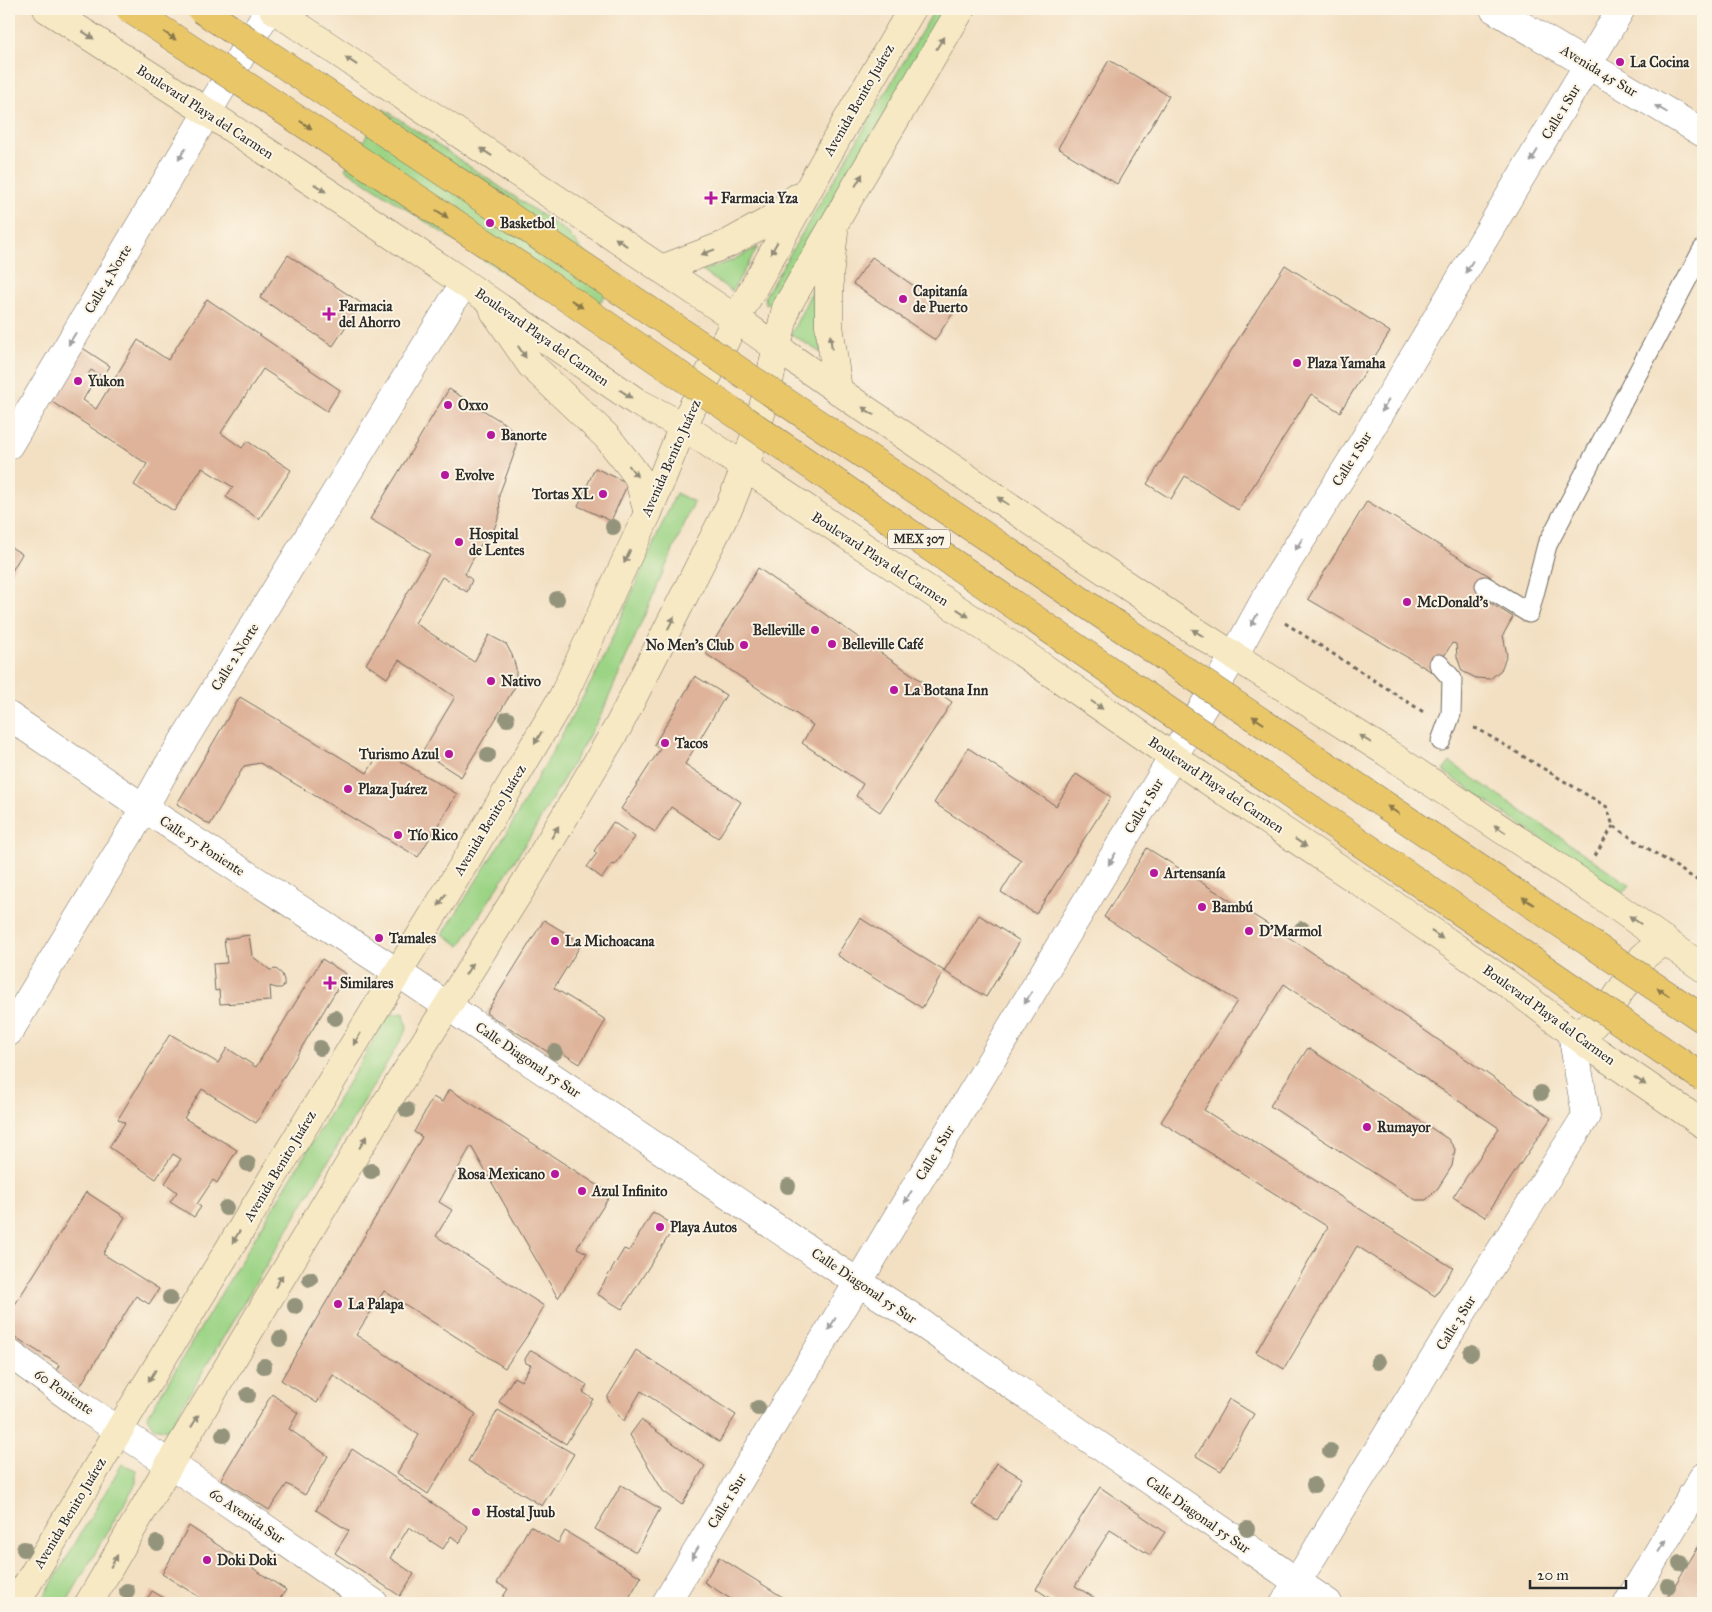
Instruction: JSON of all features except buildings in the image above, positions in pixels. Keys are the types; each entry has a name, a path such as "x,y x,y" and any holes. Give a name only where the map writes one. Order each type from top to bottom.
{"highway":[{"name":"MEX 307","path":"130,9 541,280 1703,1078"},
{"name":"MEX 307","path":"201,9 1703,1019"}],"main road":[{"name":"Boulevard Playa del Carmen","path":"47,9 207,112 475,290 637,402 683,426 1011,645 1504,981 1572,1033 1703,1124"},
{"path":"273,9 662,269 1175,618 1386,752 1703,968"},
{"name":"Avenida Benito Juárez","path":"16,1603 467,859 563,696 648,512 683,426 736,319 808,189 912,9"},
{"path":"89,1603 169,1465 447,1006 530,875 619,725 730,505 745,468 763,407 786,308 961,9"},
{"path":"662,269 727,244 769,221 808,189"},
{"path":"835,223 829,278 829,326 838,390"},
{"path":"475,290 531,365 607,437 630,466 638,477 648,512"},
{"path":"1572,1033 1592,1026 1612,1004 1644,957 1664,940"}],"street":[{"path":"207,112 269,9"},
{"name":"Avenida 45 Sur","path":"1494,9 1703,133"},
{"name":"Calle 1 Sur","path":"666,1603 857,1282 1174,757 1234,656 1274,583 1357,452 1621,9"},
{"name":"Calle 4 Norte","path":"9,445 207,112"},
{"name":"Calle 2 Norte","path":"9,1032 161,777 475,290"},
{"name":"Calle 55 Poniente","path":"9,716 144,808 397,972"},
{"name":"Calle Diagonal 55 Sur","path":"397,972 857,1282 905,1312 1291,1593 1328,1603"},
{"name":"Calle 3 Sur","path":"1291,1593 1489,1269 1586,1116 1572,1033"},
{"name":"60 Poniente","path":"9,1353 119,1431"},
{"name":"60 Avenida Sur","path":"119,1431 374,1603"},
{"path":"1628,1603 1703,1477"}],"lane":[{"path":"1485,586 1529,613 1547,545 1703,250"},
{"path":"1439,664 1452,679 1451,714 1441,740"}],"path":[{"path":"1282,621 1433,717 1478,729 1607,807 1613,826 1703,884"}],"green space":[{"path":"935,9 947,9 774,300 766,305 765,296"},
{"path":"384,109 567,232 611,284 595,311 533,292 345,169"},
{"path":"758,247 732,291 702,271 731,261"},
{"path":"815,285 821,353 791,334"},
{"path":"676,493 694,502 601,715 531,835 460,946 443,934 512,824 598,670"},
{"path":"1450,762 1630,885 1623,893 1586,870 1443,771"},
{"path":"404,1013 406,1031 168,1430 153,1427 147,1417 389,1015"},
{"path":"122,1464 136,1470 136,1483 66,1603 40,1603"}],"place":[{"name":"La Cocina","path":"1620,62"},
{"name":"Farmacia Yza","path":"711,198"},
{"name":"Basketbol","path":"490,223"},
{"name":"Capitanía de Puerto","path":"903,299"},
{"name":"Farmacia del Ahorro","path":"329,314"},
{"name":"Plaza Yamaha","path":"1297,363"},
{"name":"Yukon","path":"78,381"},
{"name":"Oxxo","path":"448,405"},
{"name":"Banorte","path":"491,435"},
{"name":"Evolve","path":"445,475"},
{"name":"Tortas XL","path":"603,494"},
{"name":"Hospital de Lentes","path":"459,542"},
{"name":"McDonald's","path":"1407,602"},
{"name":"Belleville","path":"815,630"},
{"name":"Belleville Café","path":"832,644"},
{"name":"No Men's Club","path":"744,645"},
{"name":"Nativo","path":"491,681"},
{"name":"La Botana Inn","path":"894,690"},
{"name":"Tacos","path":"665,743"},
{"name":"Turismo Azul","path":"449,754"},
{"name":"Plaza Juárez","path":"348,789"},
{"name":"Tío Rico","path":"398,835"},
{"name":"Artensanía","path":"1154,873"},
{"name":"Bambú","path":"1202,907"},
{"name":"D'Marmol","path":"1249,931"},
{"name":"Tamales","path":"379,938"},
{"name":"La Michoacana","path":"555,941"},
{"name":"Similares","path":"330,983"},
{"name":"Rumayor","path":"1367,1127"},
{"name":"Rosa Mexicano","path":"555,1174"},
{"name":"Azul Infinito","path":"582,1191"},
{"name":"Playa Autos","path":"660,1227"},
{"name":"La Palapa","path":"338,1304"},
{"name":"Hostal Juub","path":"476,1512"},
{"name":"Doki Doki","path":"207,1560"}]}
